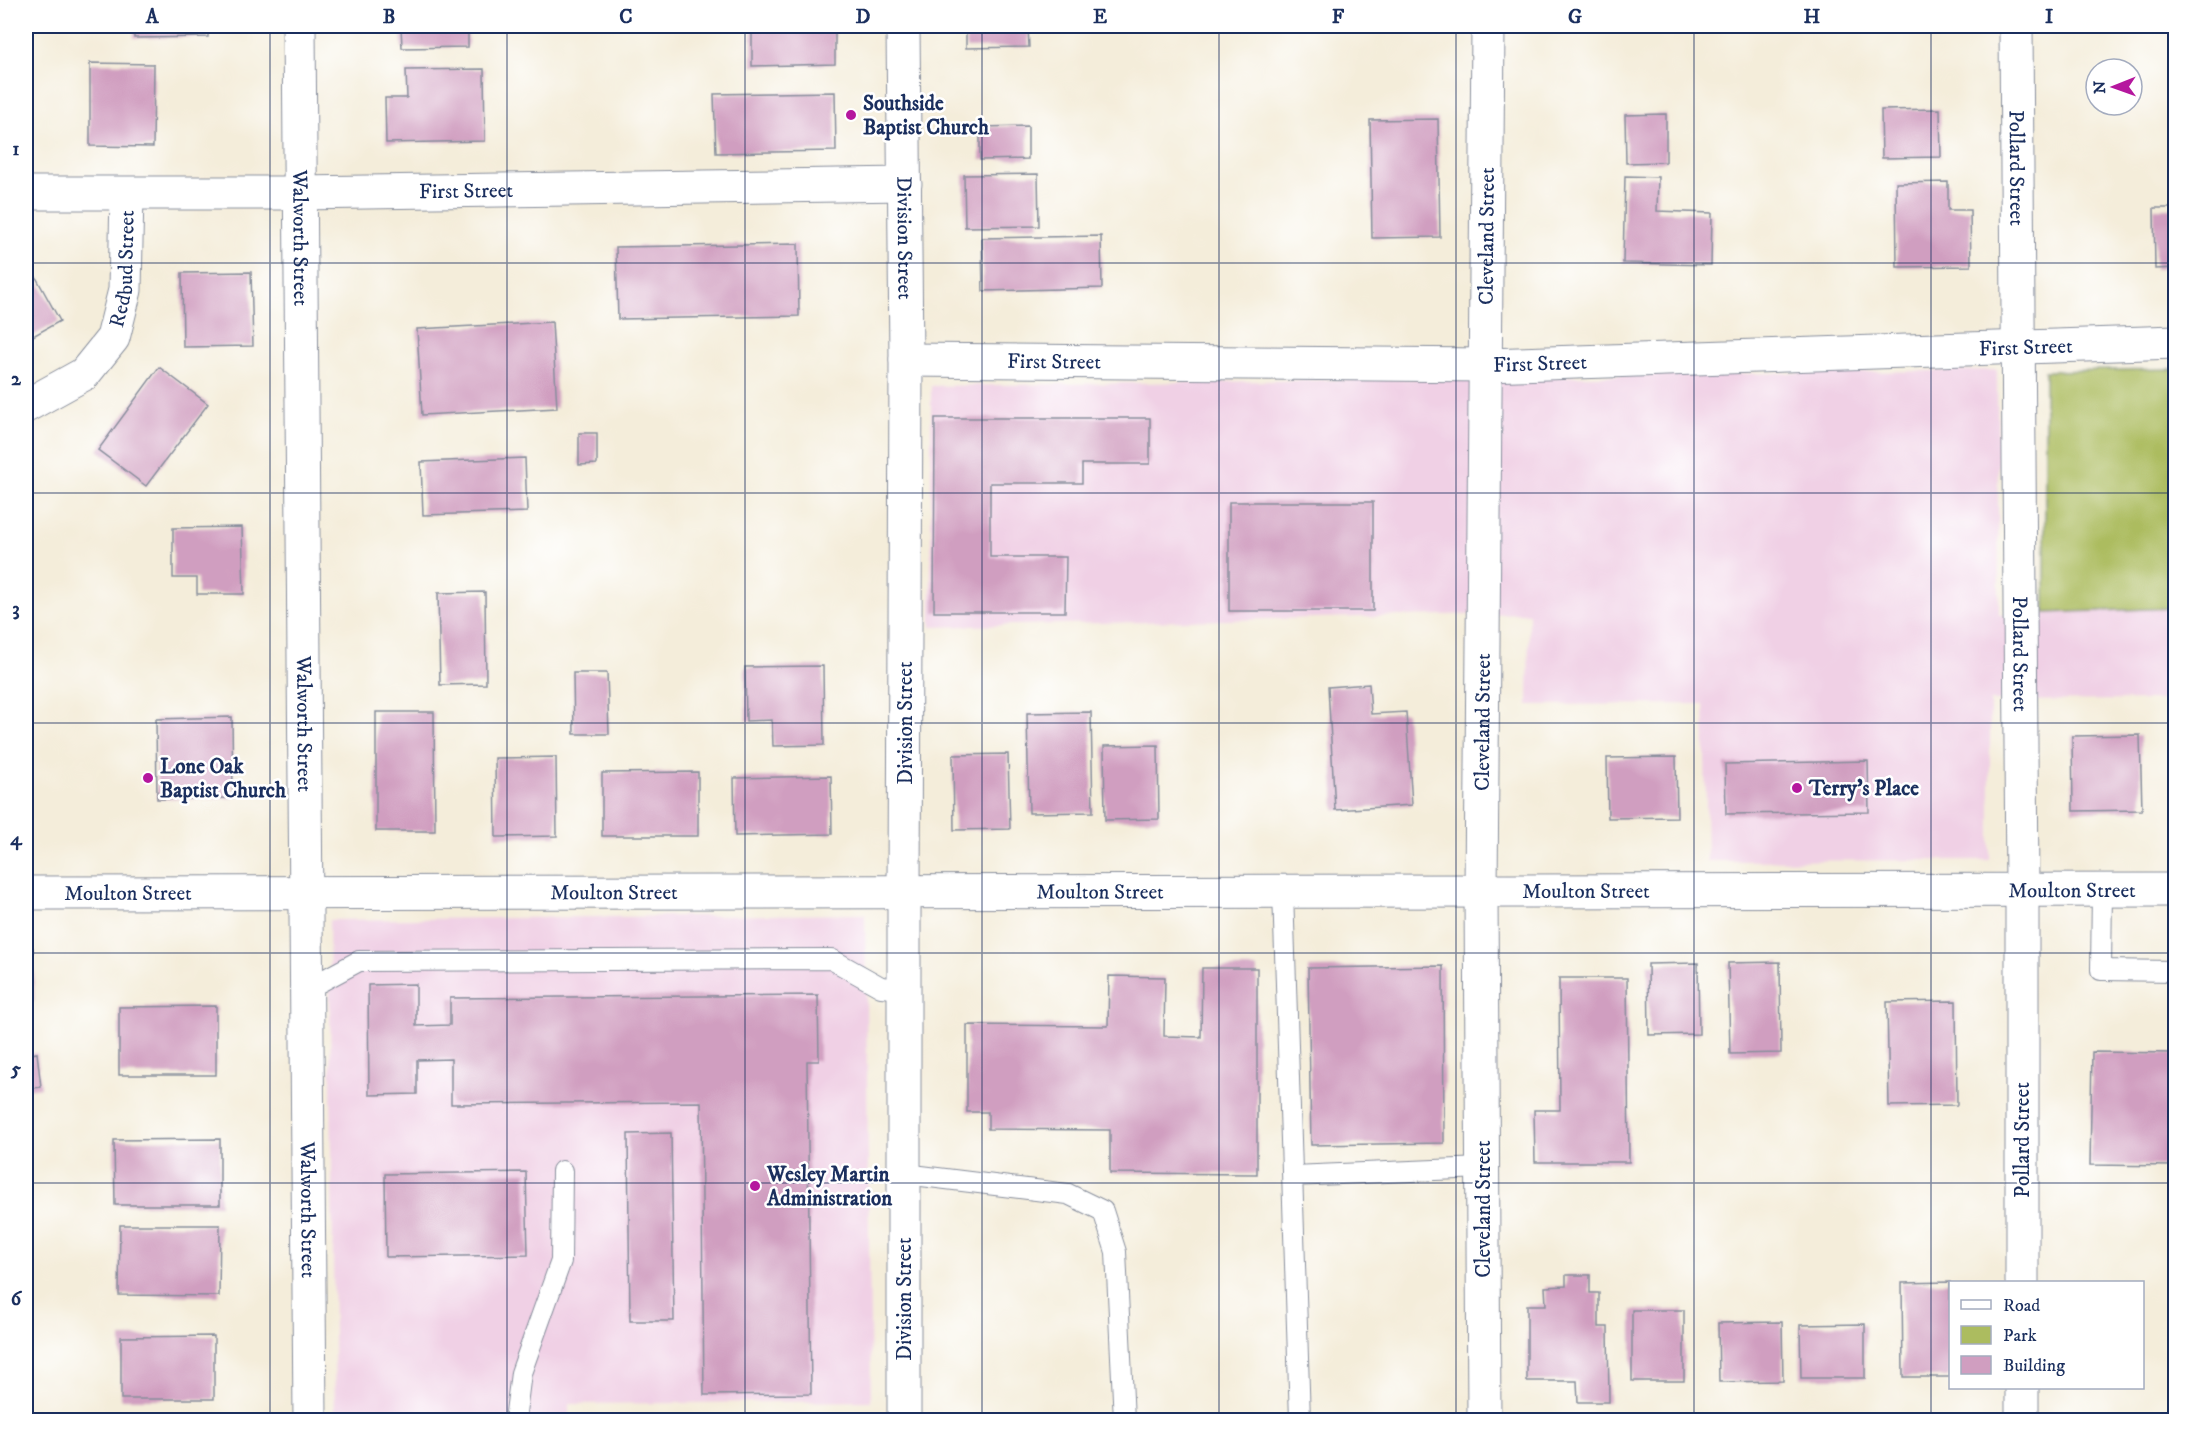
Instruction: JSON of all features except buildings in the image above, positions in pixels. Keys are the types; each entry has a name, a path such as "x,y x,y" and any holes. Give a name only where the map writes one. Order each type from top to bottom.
{"street":[{"name":"Walworth Street","path":"299,26 310,1420"},
{"name":"Division Street","path":"903,26 906,360 904,1420"},
{"name":"Cleveland Street","path":"1484,1420 1481,891 1488,26"},
{"name":"Pollard Street","path":"2016,26 2022,890 2022,1281"},
{"name":"First Street","path":"26,193 300,193 905,184"},
{"name":"Redbud Street","path":"26,406 84,374 113,338 125,290 127,194"},
{"name":"First Street","path":"906,360 1487,364 2175,342"},
{"name":"Moulton Street","path":"26,893 2175,890"},
{"path":"2022,1389 2022,1420"}],"lane":[{"path":"2102,890 2101,970 2175,971"},
{"path":"1283,891 1300,1420"},
{"path":"306,982 320,982 359,961 831,959 881,987 904,989"},
{"path":"1293,1176 1482,1168"},
{"path":"516,1420 521,1373 561,1261 562,1172"},
{"path":"904,1174 1068,1194 1102,1211 1116,1252 1124,1420"}],"shaded area":[{"path":"1997,370 1999,615 2175,608 2175,700 1990,701 1990,860 1707,861 1704,704 1528,705 1529,613 931,627 931,386"},
{"path":"865,914 871,1401 569,1404 569,1420 335,1420 329,920"}],"green space":[{"path":"2175,369 2175,608 2045,613 2045,371"}],"place":[{"name":"Southside Baptist Church","path":"851,115"},
{"name":"Lone Oak Baptist Church","path":"148,778"},
{"name":"Terry's Place","path":"1797,788"},
{"name":"Wesley Martin Administration","path":"755,1186"}]}
